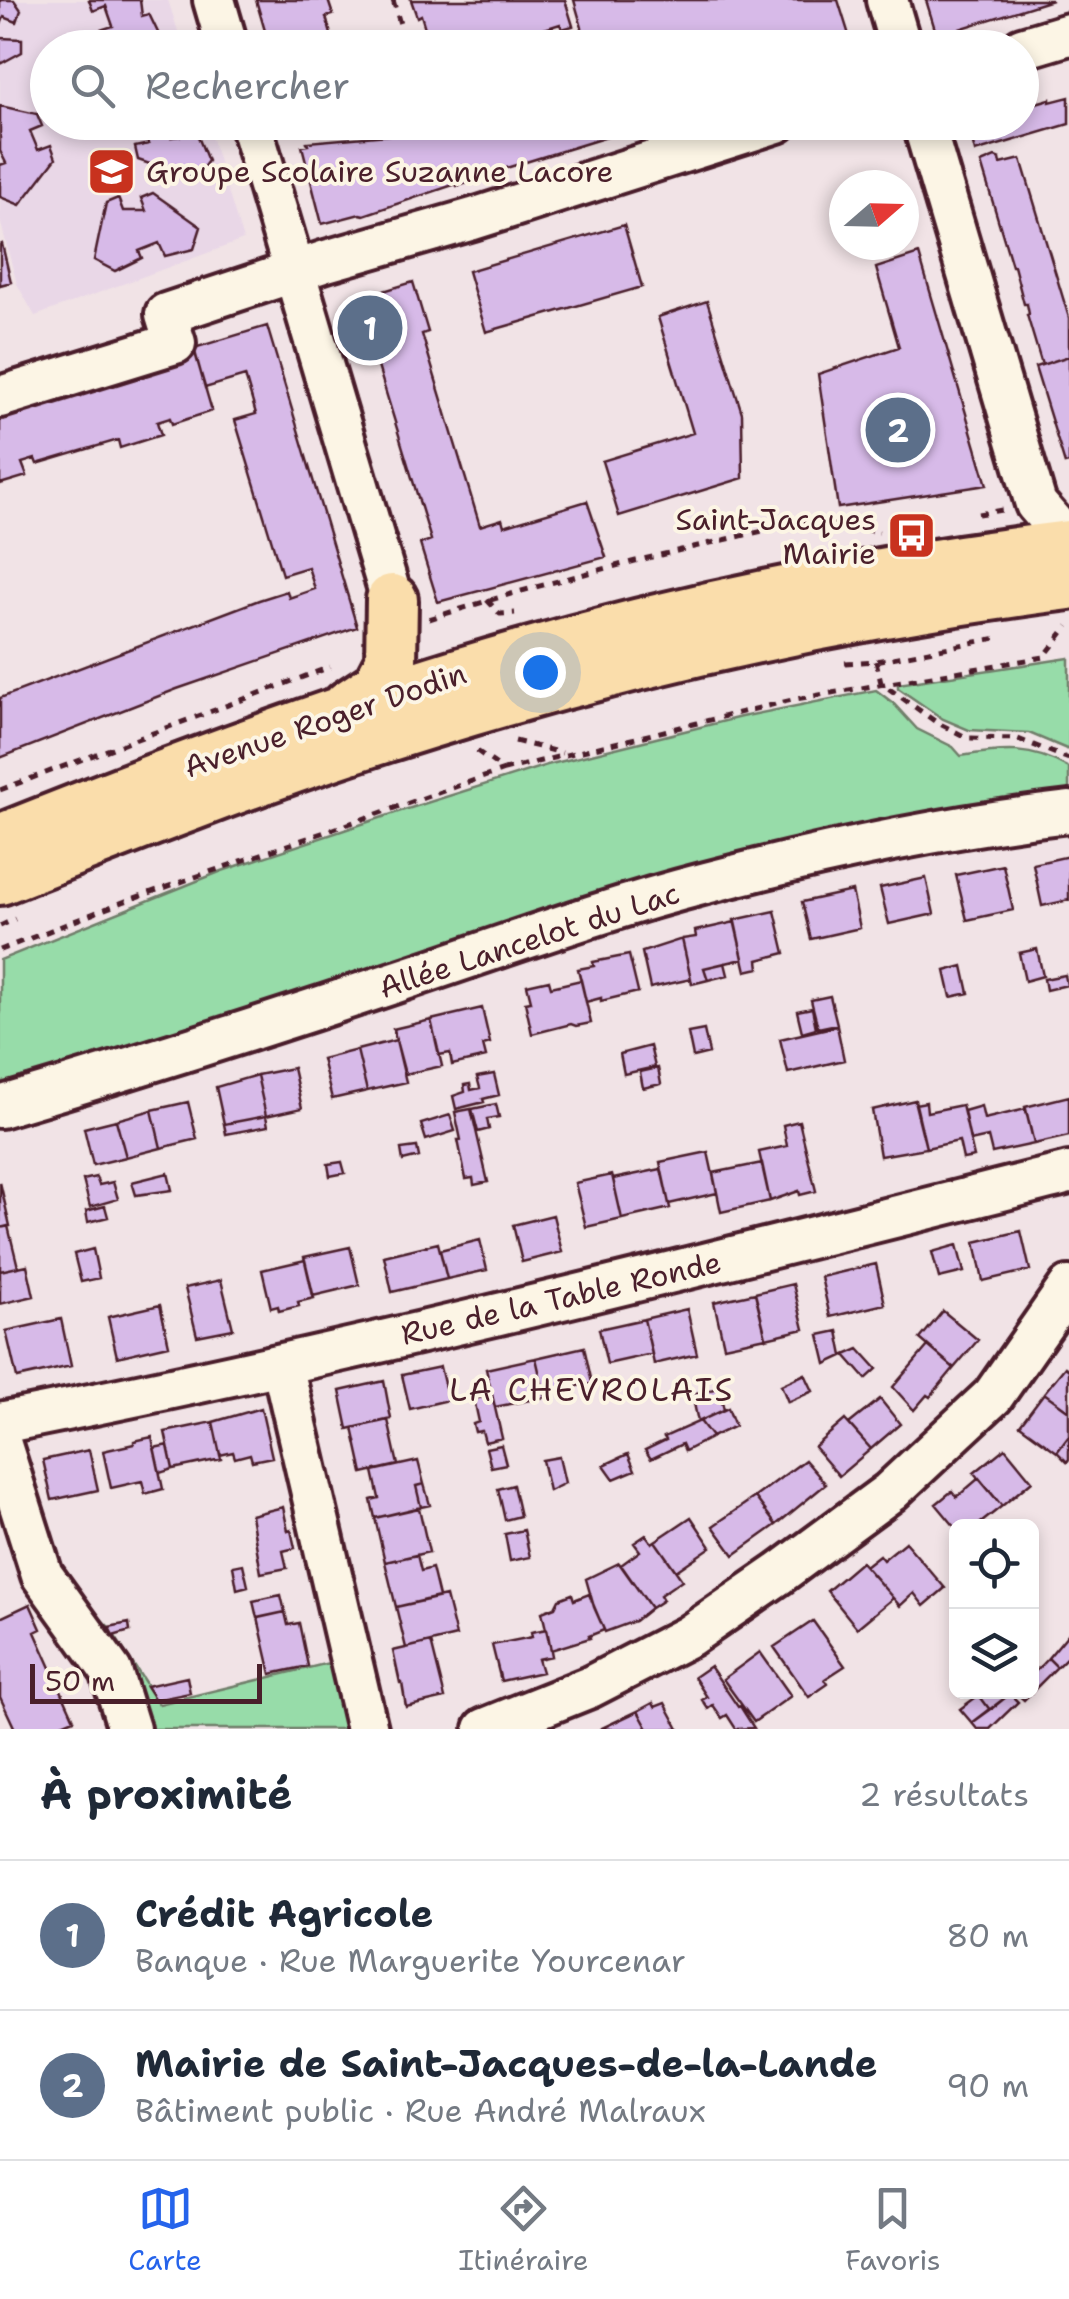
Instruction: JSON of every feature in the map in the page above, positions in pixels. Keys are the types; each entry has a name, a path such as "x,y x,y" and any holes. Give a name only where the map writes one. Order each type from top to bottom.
{"main road":[{"name":"Avenue Roger Dodin","path":"0,840 148,780 337,713 522,656 710,609 864,577 1069,546"},
{"path":"337,713 378,686 391,661 392,600"},
{"name":"Avenue Roger Dodin","path":"0,879 276,773 552,687 698,650 872,614 1062,606"}],"street":[{"path":"214,0 223,30"},
{"path":"887,0 896,30"},
{"path":"1039,43 1069,34"},
{"path":"255,140 392,600"},
{"path":"0,397 175,343 166,314 721,140"},
{"path":"929,140 1036,504 1057,528 1069,534"},
{"name":"Allée Lancelot du Lac","path":"0,1107 704,884 859,847 1069,812"},
{"name":"Rue de la Table Ronde","path":"0,1423 282,1364 1069,1173"},
{"path":"485,1729 590,1687 690,1636 890,1492 992,1396 1069,1288"},
{"path":"282,1364 366,1729"},
{"path":"0,1442 42,1576 111,1672 129,1729"}],"path":[{"path":"392,0 401,30"},
{"path":"487,600 500,614 519,613"},
{"path":"0,950 123,902 504,770 796,699 1044,657 1068,626 1062,606"},
{"path":"1009,636 876,661 881,683 936,722 968,738 1018,738 1069,759"},
{"path":"512,740 568,754"},
{"path":"477,751 504,770"}],"shaded area":[{"name":"Groupe Scolaire Suzanne Lacore","path":"0,0 168,0 178,30 30,30 30,140 212,140 243,240 35,316 17,284 0,220"}],"green space":[{"path":"1069,658 1069,750 1029,733 969,730 943,719 898,688 898,684"},
{"path":"876,690 917,729 953,747 961,756 1016,751 1042,756 1069,768 1069,792 949,808 0,1098 0,960 222,871 547,765 741,717"},
{"path":"61,1578 109,1627 159,1704 337,1661 352,1729 140,1729"}],"building":[{"path":"0,0 14,0 21,10 17,22 4,17 0,27"},
{"path":"89,0 140,0 142,16 149,14 157,30 100,30 113,26 106,6 93,11"},
{"path":"256,0 328,0 333,15 326,17 330,30 265,30"},
{"path":"411,0 565,0 573,26 562,29 560,24 541,30 426,30 421,15 417,17"},
{"path":"574,0 838,0 847,30 583,30"},
{"path":"926,0 1052,0 956,30 935,30"},
{"path":"0,38 22,39 22,52 0,64"},
{"path":"1069,97 1069,124 1039,133 1039,102"},
{"path":"0,106 30,112 30,140 38,150 51,145 56,158 20,205 0,197 0,165 6,163 0,151"},
{"path":"147,140 199,140 208,161 194,179 138,160 135,147 149,144"},
{"path":"597,140 487,174 487,178 322,224 302,146 307,142"},
{"path":"972,140 1015,140 975,152"},
{"path":"995,157 1001,164 1021,159 1069,318 1069,356 1042,365 1027,304 981,163"},
{"path":"153,193 201,227 194,249 165,256 159,243 139,251 142,258 115,271 94,260 106,203 118,198 123,211 146,211 141,198"},
{"path":"624,225 642,287 486,332 468,271"},
{"path":"0,245 11,282 0,285"},
{"path":"919,254 987,485 838,508 818,374 899,347 876,268 901,260 919,260"},
{"path":"413,282 428,332 422,334 480,526 502,519 504,526 587,501 606,557 438,602 420,544 431,540 369,337 359,340 347,302"},
{"path":"707,301 742,413 743,478 619,516 602,461 693,433 658,317"},
{"path":"267,326 357,627 177,689 0,758 0,698 259,600 287,591 289,598 315,589 308,567 282,575 235,420 256,414 245,376 205,388 194,348"},
{"path":"195,353 212,411 172,424 170,418 157,422 161,435 120,448 118,440 37,464 35,459 22,463 27,476 0,484 0,412"},
{"path":"1069,356 1069,463 1065,464 1035,367"},
{"path":"1069,856 1069,900 1042,906 1033,864"},
{"path":"1003,865 1013,910 967,920 956,875"},
{"path":"926,878 934,914 889,924 880,888"},
{"path":"852,891 860,928 811,939 802,902"},
{"path":"775,911 785,953 758,960 759,968 746,971 734,920"},
{"path":"735,922 743,959 704,968 708,980 692,984 682,939 696,937 695,931"},
{"path":"682,939 691,979 650,988 642,952"},
{"path":"1037,949 1043,976 1025,981 1019,953"},
{"path":"629,955 638,992 586,1002 578,969"},
{"path":"725,963 728,975 708,980 704,968"},
{"path":"963,966 969,993 951,997 945,971"},
{"path":"1065,975 1067,985 1046,990 1044,979"},
{"path":"549,980 551,987 581,980 591,1023 532,1034 525,1002 531,1001 527,985"},
{"path":"830,996 837,1024 818,1028 811,1000"},
{"path":"482,1008 490,1043 483,1045 486,1057 452,1065 450,1053 439,1055 431,1020"},
{"path":"812,1008 816,1028 802,1032 797,1011"},
{"path":"431,1020 442,1066 405,1074 393,1029"},
{"path":"837,1026 844,1060 788,1073 780,1039"},
{"path":"704,1030 709,1053 693,1057 688,1033"},
{"path":"396,1040 406,1082 367,1091 357,1050"},
{"path":"650,1046 655,1067 624,1074 620,1054"},
{"path":"357,1050 367,1091 332,1099 322,1059"},
{"path":"293,1068 302,1108 266,1116 257,1075"},
{"path":"658,1068 661,1084 643,1088 640,1072"},
{"path":"494,1074 499,1095 456,1109 453,1096 465,1092 464,1085 470,1084 471,1090 480,1088 477,1077"},
{"path":"257,1075 266,1116 224,1124 216,1087"},
{"path":"1069,1096 1069,1136 1034,1144 1025,1107"},
{"path":"915,1100 926,1148 880,1156 872,1110"},
{"path":"188,1102 197,1139 161,1148 152,1110"},
{"path":"926,1102 927,1112 962,1105 974,1157 963,1159 959,1141 926,1148 915,1104"},
{"path":"496,1104 499,1117 487,1119 489,1129 478,1132 472,1109"},
{"path":"981,1106 984,1119 1026,1109 1034,1144 992,1153 988,1137 970,1141 964,1111"},
{"path":"471,1109 488,1182 474,1185 473,1178 466,1179 455,1112"},
{"path":"152,1110 161,1148 126,1157 116,1120"},
{"path":"450,1115 455,1131 426,1140 421,1124"},
{"path":"266,1116 268,1126 226,1134 224,1124"},
{"path":"116,1120 126,1157 93,1165 84,1128"},
{"path":"799,1121 816,1191 800,1195 799,1191 770,1201 759,1152 787,1146 783,1125"},
{"path":"417,1147 419,1157 403,1161 401,1149"},
{"path":"708,1152 717,1193 669,1204 660,1162"},
{"path":"342,1162 345,1173 330,1176 328,1164"},
{"path":"762,1163 770,1201 721,1212 713,1173"},
{"path":"661,1169 670,1208 622,1219 613,1179"},
{"path":"168,1173 172,1190 136,1195 132,1182"},
{"path":"612,1175 622,1219 586,1227 575,1183"},
{"path":"96,1177 99,1185 113,1182 118,1199 90,1207 83,1180"},
{"path":"0,1182 10,1226 0,1228"},
{"path":"105,1206 108,1217 88,1222 86,1211"},
{"path":"553,1215 562,1252 522,1262 513,1225"},
{"path":"8,1226 18,1267 0,1271 0,1228"},
{"path":"1021,1231 1030,1270 983,1281 975,1242"},
{"path":"480,1240 487,1270 447,1279 440,1250"},
{"path":"438,1243 447,1279 392,1292 384,1256"},
{"path":"957,1245 964,1272 939,1278 932,1252"},
{"path":"350,1247 359,1285 313,1296 304,1257"},
{"path":"93,1249 99,1278 81,1282 74,1254"},
{"path":"305,1260 314,1298 279,1311 278,1306 271,1308 262,1270"},
{"path":"876,1264 885,1304 830,1317 821,1277"},
{"path":"27,1265 34,1296 0,1304 0,1271"},
{"path":"221,1280 233,1329 197,1336 185,1288"},
{"path":"793,1284 804,1329 766,1338 755,1293"},
{"path":"755,1293 766,1337 724,1346 714,1302"},
{"path":"160,1305 169,1345 117,1357 108,1317"},
{"path":"687,1309 697,1354 654,1364 644,1319"},
{"path":"943,1311 978,1340 954,1368 920,1339"},
{"path":"61,1319 71,1366 17,1378 6,1331"},
{"path":"644,1319 652,1354 607,1364 599,1329"},
{"path":"838,1331 843,1356 826,1364 819,1335"},
{"path":"928,1346 954,1368 914,1410 893,1387"},
{"path":"584,1347 592,1383 544,1393 536,1358"},
{"path":"859,1349 877,1369 866,1379 845,1355"},
{"path":"536,1358 545,1397 495,1407 486,1369"},
{"path":"440,1367 448,1400 410,1409 402,1375"},
{"path":"1065,1367 1069,1370 1069,1411 1044,1393"},
{"path":"805,1374 813,1391 788,1402 781,1385"},
{"path":"384,1381 391,1419 348,1429 340,1391"},
{"path":"719,1388 724,1410 698,1422 692,1394"},
{"path":"1044,1393 1069,1411 1069,1436 1057,1452 1020,1425"},
{"path":"492,1395 502,1438 485,1442 482,1431 475,1432 473,1424 479,1422 474,1399"},
{"path":"880,1399 900,1424 871,1449 849,1424"},
{"path":"261,1408 272,1457 252,1461 250,1454 235,1458 233,1452 220,1455 213,1422"},
{"path":"728,1408 735,1426 712,1437 700,1421"},
{"path":"388,1420 398,1465 363,1473 353,1428"},
{"path":"845,1420 871,1449 839,1476 814,1447"},
{"path":"700,1421 712,1437 685,1451 682,1444 651,1459 645,1450 666,1440 664,1437"},
{"path":"213,1422 221,1459 173,1469 165,1432"},
{"path":"1069,1436 1069,1459 1067,1462 1057,1452"},
{"path":"152,1437 163,1489 145,1494 142,1481 111,1488 103,1451"},
{"path":"168,1445 173,1469 160,1473 154,1448"},
{"path":"501,1445 506,1464 491,1467 486,1448"},
{"path":"1005,1448 1032,1481 1002,1506 974,1473"},
{"path":"89,1450 98,1490 52,1500 43,1460"},
{"path":"628,1454 635,1470 614,1479 604,1465"},
{"path":"559,1457 565,1483 549,1491 542,1460"},
{"path":"805,1460 826,1484 776,1525 755,1497"},
{"path":"418,1461 424,1484 416,1486 421,1507 375,1518 371,1500 379,1498 373,1471"},
{"path":"979,1478 1002,1506 986,1519 949,1520 936,1504 952,1491 957,1497"},
{"path":"424,1484 430,1505 421,1507 416,1486"},
{"path":"513,1485 520,1516 505,1520 498,1489"},
{"path":"755,1497 776,1525 734,1555 713,1526"},
{"path":"283,1507 295,1548 283,1551 287,1568 261,1573 251,1515"},
{"path":"419,1508 429,1552 385,1562 375,1518"},
{"path":"691,1517 711,1547 676,1571 655,1541"},
{"path":"524,1530 530,1557 510,1561 505,1534"},
{"path":"646,1535 652,1543 655,1541 682,1580 660,1595 663,1600 651,1608 621,1565 640,1551 634,1543"},
{"path":"905,1542 945,1588 924,1606 914,1593 900,1606 865,1566 879,1555 883,1560"},
{"path":"417,1555 421,1571 432,1568 439,1597 396,1607 385,1562"},
{"path":"861,1562 893,1598 857,1628 827,1591"},
{"path":"619,1563 651,1608 635,1621 605,1632 586,1579"},
{"path":"243,1564 248,1586 237,1589 233,1566"},
{"path":"572,1594 574,1600 589,1594 604,1630 551,1650 542,1612"},
{"path":"281,1595 285,1612 257,1618 253,1601"},
{"path":"446,1596 456,1636 406,1648 396,1607"},
{"path":"30,1604 41,1629 35,1632 74,1719 50,1729 15,1729 0,1697 0,1618"},
{"path":"285,1612 288,1625 299,1623 308,1666 271,1674 258,1618"},
{"path":"813,1621 845,1666 825,1679 828,1684 809,1697 774,1647"},
{"path":"129,1623 130,1631 113,1636 109,1627"},
{"path":"547,1629 552,1656 538,1659 542,1672 501,1681 492,1645 532,1637 531,1632"},
{"path":"1069,1633 1069,1655 1057,1667 1048,1658"},
{"path":"431,1642 445,1698 406,1707 393,1651"},
{"path":"760,1652 791,1696 754,1722 723,1679"},
{"path":"1048,1658 1057,1667 1039,1685 1039,1668"},
{"path":"710,1666 754,1728 736,1729 727,1715 722,1718 713,1705 708,1709 702,1700 707,1697 694,1677"},
{"path":"187,1677 190,1693 155,1700 146,1686"},
{"path":"974,1699 982,1699 990,1710 972,1723 960,1709"},
{"path":"982,1699 1004,1699 990,1710"},
{"path":"1003,1699 1018,1702 990,1729 977,1729 972,1723"},
{"path":"653,1703 655,1707 665,1703 679,1729 648,1729 638,1711"},
{"path":"638,1711 648,1729 600,1729"}],"place":[{"name":"Groupe Scolaire Suzanne Lacore","path":"111,171"},
{"name":"Crédit Agricole","path":"370,328"},
{"name":"Mairie de Saint-Jacques-de-la-Lande","path":"898,430"},
{"name":"Saint-Jacques Mairie","path":"911,536"}],"district":[{"name":"LA CHEVROLAIS","path":"592,1389"}]}
